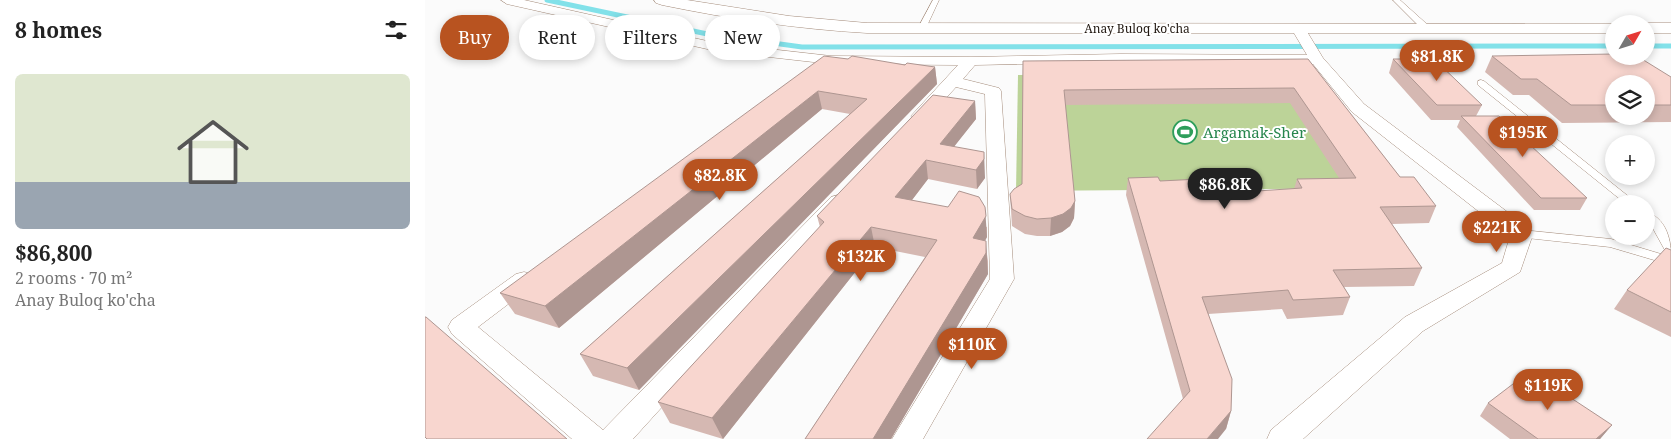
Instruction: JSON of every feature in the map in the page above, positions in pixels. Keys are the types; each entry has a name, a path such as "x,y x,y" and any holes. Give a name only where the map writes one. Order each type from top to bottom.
{"main road":[{"name":"Anay Buloq ko'cha","path":"662,0 719,12 789,22 867,28 922,28 1308,44 1426,28 1605,28"},
{"path":"1655,28 1671,28"}],"street":[{"path":"507,0 716,47 831,60 971,61 1121,58 1308,44 1358,108 1523,234 1512,267 1414,324 1282,439"},
{"path":"904,132 971,61"},
{"path":"907,439 1002,279 993,91 952,82"},
{"path":"614,439 850,189"},
{"path":"541,267 461,327 593,439"}],"lane":[{"path":"922,28 936,0"},
{"path":"1396,0 1426,28"},
{"path":"1481,83 1622,195"},
{"path":"1655,221 1671,251"},
{"path":"1523,234 1611,243 1671,261"}],"green space":[{"name":"Argamak-Sher","path":"1311,72 1394,188 1016,191 1018,75"}],"building":[{"path":"1605,54 1605,65 1652,65 1671,77 1671,105 1655,105 1655,75 1605,75 1605,105 1571,105 1537,79 1521,79 1492,56"},
{"path":"824,56 848,59 852,56 905,65 907,63 935,67 627,368 580,354 867,99 818,91 545,306 500,293"},
{"path":"1308,59 1400,177 1414,177 1436,206 1380,207 1422,268 1333,270 1350,297 1293,300 1288,290 1202,297 1232,379 1231,411 1207,439 1147,439 1190,391 1128,178 1158,177 1160,181 1220,178 1228,193 1302,188 1297,179 1356,178 1294,88 1064,90 1075,201 1071,208 1063,214 1051,218 1037,219 1025,216 1012,209 1010,194 1022,184 1023,61"},
{"path":"1393,59 1434,59 1482,105 1437,105"},
{"path":"933,95 975,101 940,144 984,152 984,159 976,170 926,160 895,197 948,207 959,191 979,197 985,207 986,216 973,238 986,241 986,253 873,439 805,439 937,240 871,227 712,418 658,402 824,222 817,216"},
{"path":"1461,116 1499,116 1587,198 1541,198"},
{"path":"1666,248 1671,250 1671,312 1627,290"},
{"path":"425,317 567,439 427,439 425,437"},
{"path":"1530,371 1612,425 1596,439 1538,439 1488,403"}],"waterway":[{"path":"547,0 731,39 728,37 802,47 1605,46"},
{"path":"1655,46 1671,46"}],"place":[{"name":"Argamak-Sher","path":"1185,132"}]}
